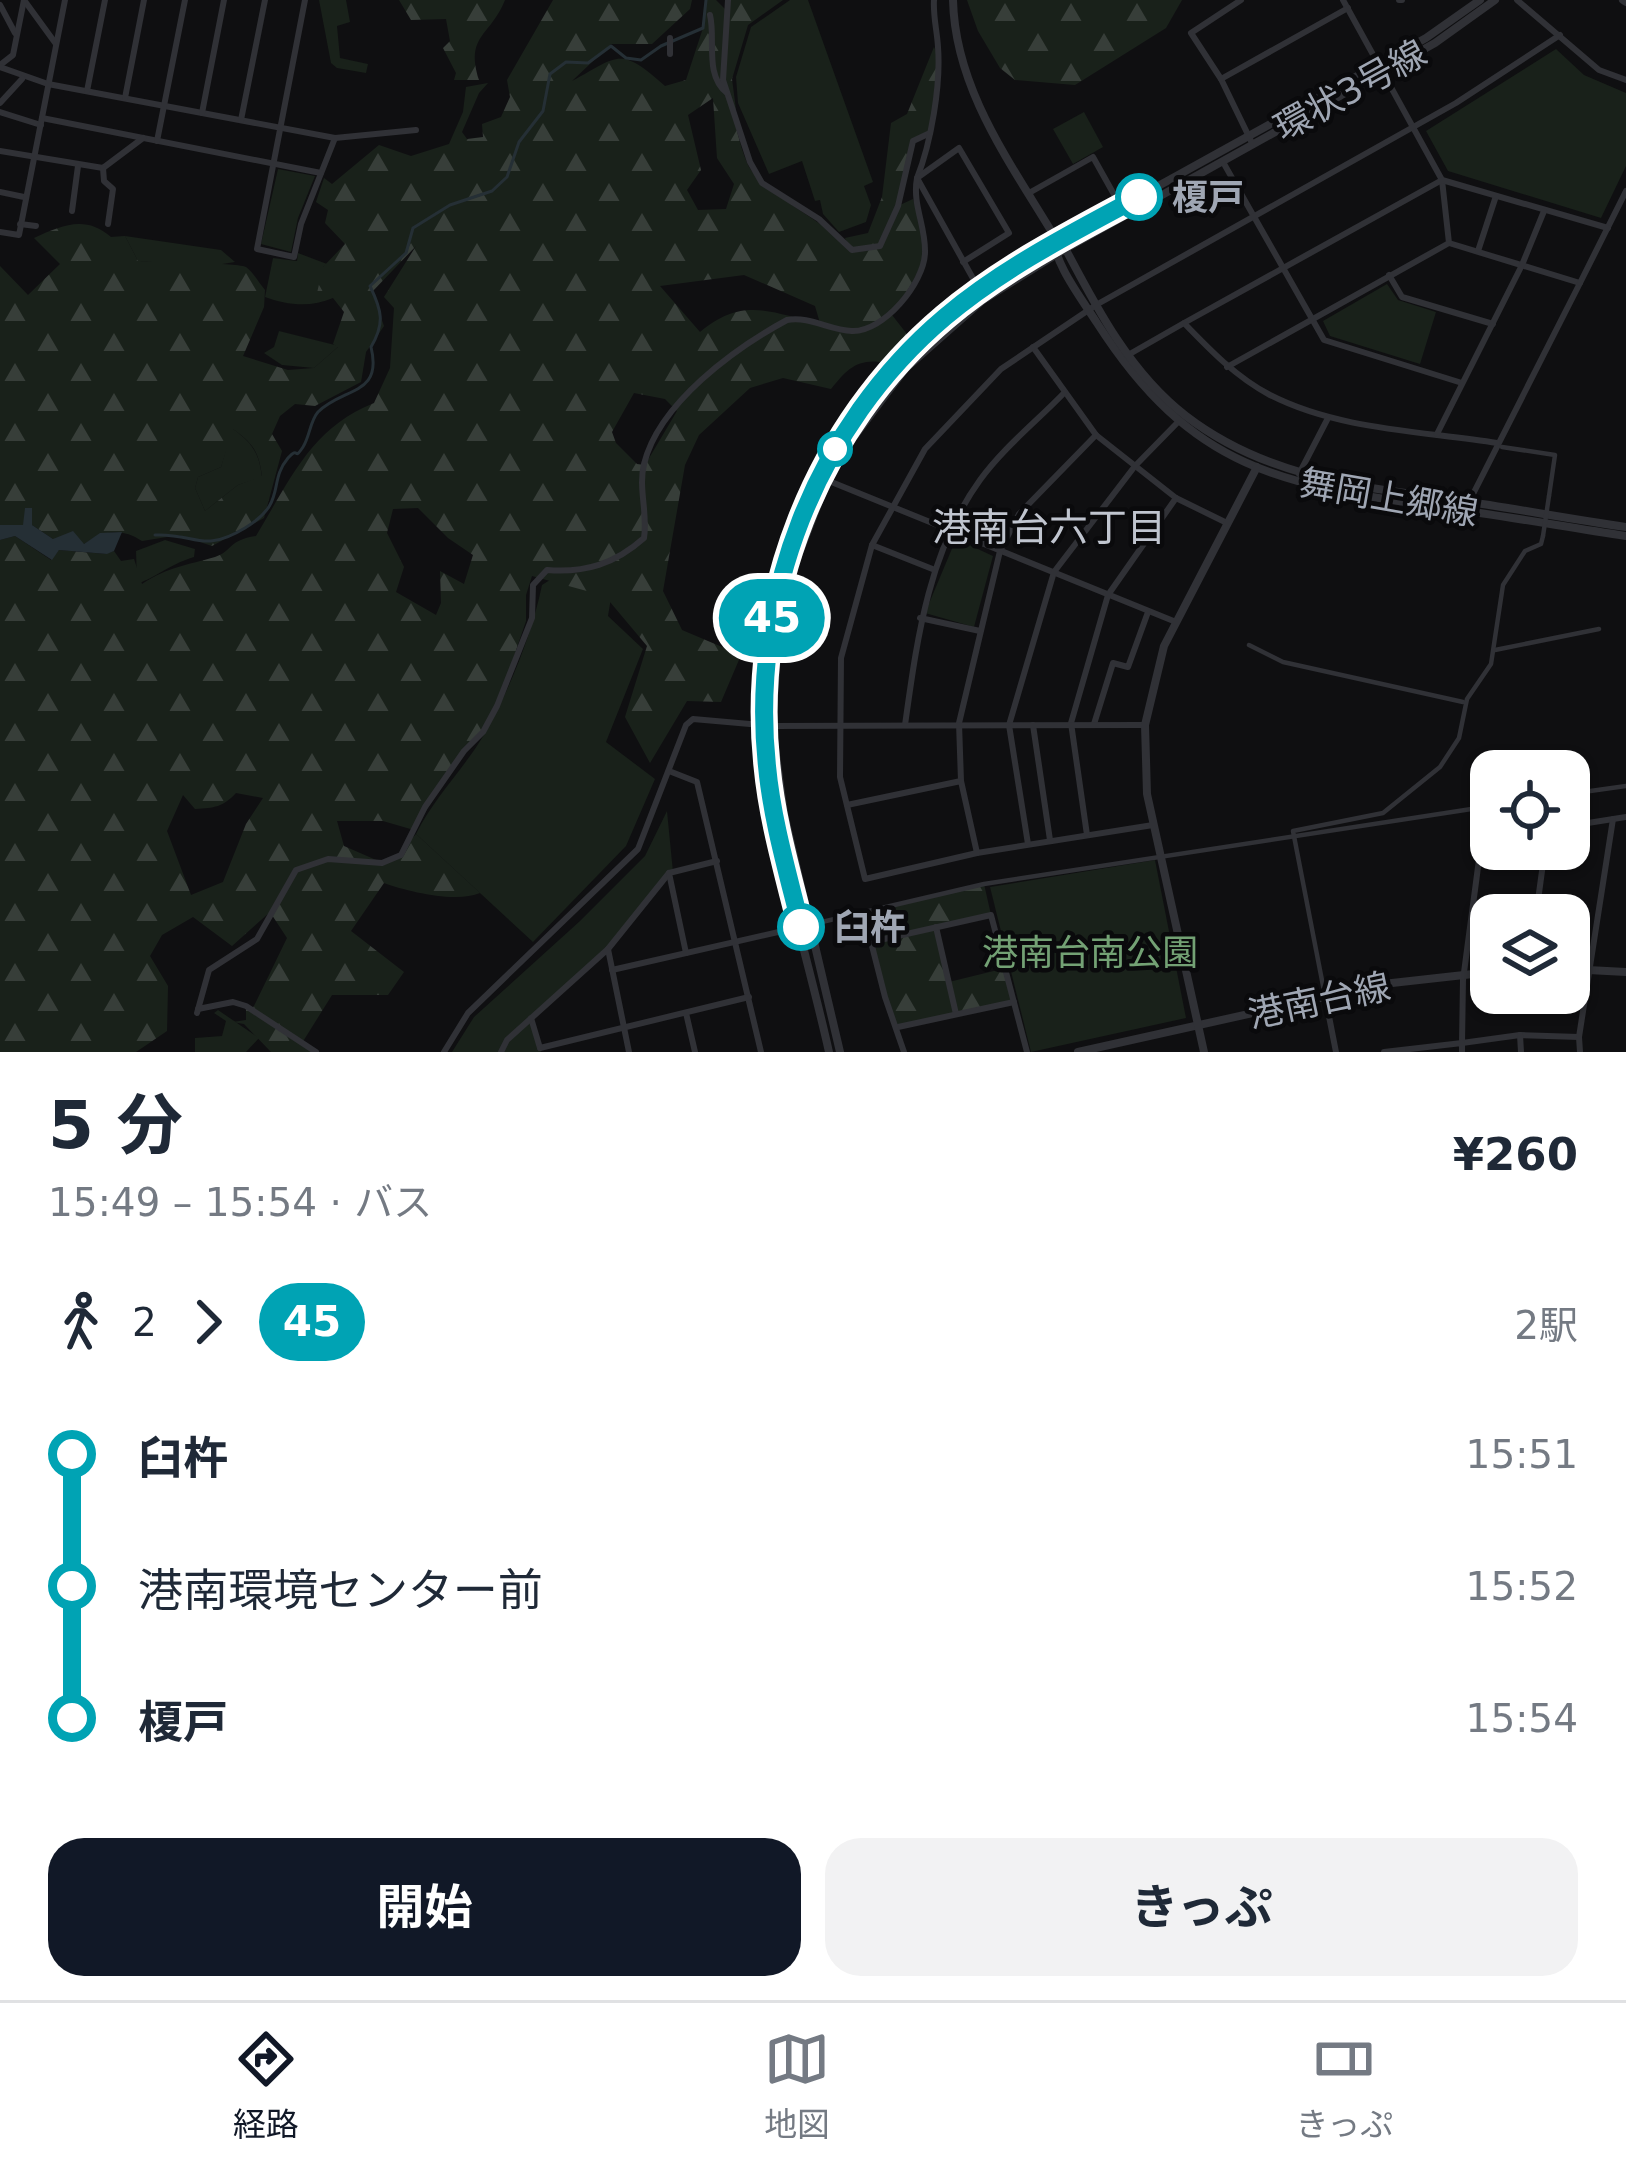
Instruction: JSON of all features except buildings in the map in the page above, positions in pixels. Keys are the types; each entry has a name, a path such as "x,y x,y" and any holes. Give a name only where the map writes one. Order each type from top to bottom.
{"street":[{"path":"24,0 13,55 0,66 22,77 335,138 416,130"},
{"path":"24,0 56,44"},
{"path":"0,232 19,235 64,0"},
{"path":"87,91 105,0"},
{"path":"125,98 144,0"},
{"path":"158,141 185,0"},
{"path":"202,113 224,0"},
{"path":"241,120 265,0"},
{"path":"305,0 257,249 294,257 301,224 335,138"},
{"path":"728,0 723,65 727,93 750,162 762,183 819,219 852,250 880,246 898,206 913,141 930,133"},
{"path":"316,1052 246,1006 233,1002 198,1011 197,1000 209,970 257,939 296,870 328,859 382,863 400,854 425,807 483,732 500,701 532,619 533,585 547,570 592,569 644,538 644,461 692,389 719,364 787,320 800,318 858,331 892,315 923,266 925,254 913,199 930,133 938,46 932,23 934,0"},
{"name":"舞岡上郷線","path":"953,0 960,57 974,98 1092,308 1124,357 1179,421 1219,451 1297,479 1626,531"},
{"path":"1241,0 1191,33 1221,79 1251,141"},
{"name":"環状3号線","path":"830,1052 768,726 779,625 823,479 905,370 981,295 1055,239 1251,141 1380,68 1480,0"},
{"name":"環状3号線","path":"1380,68 1435,43 1496,0"},
{"path":"1517,0 1599,70 1626,80"},
{"path":"1221,79 1346,4 1442,180 1449,243"},
{"path":"0,5 16,36"},
{"path":"710,15 715,73 721,90 727,93"},
{"path":"1153,825 977,853 865,879 840,777 841,658 872,545 925,448 1001,369 1092,308 1413,129 1560,35"},
{"path":"0,103 22,77"},
{"path":"0,112 321,173"},
{"path":"0,151 103,168 143,138"},
{"path":"917,178 958,148 1009,233 963,262"},
{"path":"1221,157 1324,340 1462,383"},
{"name":"環状3号線","path":"981,295 1221,157"},
{"path":"1029,193 1093,158 1120,207"},
{"path":"73,211 78,166"},
{"path":"103,168 104,182 113,189 108,224"},
{"path":"917,178 981,295"},
{"path":"1124,357 1442,180 1608,228"},
{"path":"1468,507 1626,191"},
{"path":"0,192 24,196"},
{"path":"1478,251 1496,196"},
{"path":"1436,434 1493,325 1544,211"},
{"path":"20,224 36,226"},
{"path":"1227,367 1449,243 1580,283"},
{"path":"1390,275 1402,297 1493,325"},
{"path":"1184,323 1227,367 1269,394 1328,418 1555,455 1541,544 1525,550 1503,585 1491,664 1465,702 1454,751 1392,807 1375,815 1293,831 1336,1052"},
{"path":"1034,347 1096,436 1176,499 1227,523"},
{"name":"舞岡上郷線","path":"1124,357 1183,414 1259,464"},
{"path":"905,725 920,618 952,531 981,479 1064,393"},
{"path":"1297,479 1328,418"},
{"path":"1028,844 1009,725 1054,572 1135,466 1179,421"},
{"path":"977,853 962,781 959,723 1000,551 1019,514 1096,436"},
{"path":"1204,1052 1153,825 1144,771 1145,725 1157,667 1176,622 1259,464"},
{"path":"823,479 1176,622"},
{"path":"1087,835 1071,723 1108,595 1176,499"},
{"path":"872,545 936,571"},
{"path":"1094,724 1113,663 1128,668 1148,612"},
{"path":"920,618 980,632"},
{"path":"1495,650 1599,629"},
{"path":"1250,645 1283,662 1465,702"},
{"path":"444,1052 468,1013 638,849 686,725 693,719 768,726 1145,725"},
{"path":"1033,725 1050,840"},
{"path":"669,771 697,782 761,1052"},
{"path":"847,806 962,781"},
{"path":"1590,791 1626,786"},
{"path":"612,970 984,884 1470,809"},
{"path":"1590,823 1626,817"},
{"path":"1580,1052 1613,819"},
{"path":"501,1052 507,1040 608,949 669,873 717,861"},
{"path":"1462,1047 1464,974 1478,870"},
{"path":"669,873 686,953"},
{"path":"904,1052 871,942 991,915 1027,1052"},
{"name":"環状3号線","path":"805,926 840,1052"},
{"path":"936,927 956,1014"},
{"path":"608,949 629,1052"},
{"path":"1592,969 1626,972"},
{"name":"港南台線","path":"1078,1052 1324,996 1470,974"},
{"path":"531,1018 541,1050 749,997"},
{"path":"898,1027 1015,1002"},
{"path":"686,1013 695,1052"},
{"path":"1384,1052 1462,1047 1520,1035 1579,1037"},
{"path":"1520,1035 1521,1052"}],"green space":[{"path":"319,0 346,0 350,22 337,26 340,58 368,64 366,73 331,63"},
{"path":"399,0 505,0 477,45 479,80 454,80 456,73 443,48 450,41 446,19 411,20"},
{"path":"553,0 692,0 690,9 652,44 611,44 572,81 619,59 638,64 665,86 686,80 703,28 706,0 716,0 727,11 728,0 783,0 748,25 732,79 736,110 729,99 740,141 748,165 765,185 848,244 845,238 868,233 882,197 891,123 907,114 934,47 938,56 930,135 913,141 900,205 913,199 922,235 918,272 892,315 910,338 886,363 854,366 831,389 783,378 750,388 699,435 685,465 663,591 682,630 741,655 721,702 687,701 650,763 625,717 647,646 605,596 532,576 526,621 497,706 414,830 383,821 337,821 344,846 383,863 394,860 416,834 480,893 446,897 384,883 351,931 404,972 388,995 332,995 302,1043 316,1052 271,1052 244,1024 233,1022 246,1020 246,1006 253,1008 287,938 270,912 232,946 193,917 162,935 150,956 168,986 167,1031 136,1052 0,1052 0,540 15,536 51,560 59,550 114,551 121,561 134,559 142,584 256,536 318,441 374,403 390,368 394,308 384,297 416,246 372,292 384,326 366,352 361,382 315,406 295,404 280,416 272,434 282,451 264,518 212,546 179,535 142,541 119,532 84,544 53,539 32,525 32,509 24,525 0,525 0,266 28,295 60,264 34,238 83,224 111,237 125,236 138,261 246,267 265,290 264,307 243,356 288,370 314,368 338,347 333,344 344,312 333,298 317,293 323,267 345,244 325,223 328,210 316,202 324,178 332,184 379,145 411,156 449,144 463,112 466,87 488,83 462,132 467,139 483,137 482,124 501,117 510,97 507,80","holes":["713,98 717,158 734,184 726,209 698,210 687,190 701,170 688,115","744,275 815,306 820,323 758,310 731,314 700,332 660,286","634,393 665,399 677,411 645,465 637,464 616,443 612,432","233,429 254,449 262,476 238,485 205,511 195,488 198,477 221,467","418,508 473,555 464,584 440,571 441,603 436,615 396,592 404,567 387,533 393,509","236,793 263,798 246,824 223,882 191,895 167,831 183,795 195,809 227,801"]},
{"path":"790,0 808,0 873,182 864,186 871,205 866,222 839,232 823,214 820,200 815,201 802,161 769,174 738,103 736,77 751,27"},
{"path":"967,0 1182,0 1166,28 1075,85 1015,80 1000,68 978,31"},
{"path":"1556,49 1584,75 1626,93 1626,166 1601,218 1448,171 1426,131"},
{"path":"1084,112 1103,147 1073,164 1053,129"},
{"path":"278,169 315,176 291,252 261,244"},
{"path":"125,236 221,250 235,262 210,266 138,261"},
{"path":"298,253 327,264 323,267 333,298 299,304 265,297 273,258 297,261"},
{"path":"1387,284 1398,300 1436,312 1420,364 1330,336 1323,321"},
{"path":"279,331 339,346 314,368 282,365 264,353 274,347"},
{"path":"232,428 253,449 262,477 238,485 205,511 195,488 198,477 221,467"},
{"path":"956,539 993,556 974,627 925,613"},
{"path":"165,540 195,549 194,557 137,584 136,551"},
{"path":"556,576 612,592 608,616 643,649 606,742 655,779 626,846 533,942 416,834 494,716 526,642 542,585"},
{"path":"667,811 673,872 608,949 532,1018 541,1052 452,1052 474,1017 645,856"},
{"name":"港南台南公園","path":"1155,860 1186,1018 1031,1052 990,887"},
{"path":"984,884 991,915 936,928 949,982 1006,968 1014,1002 898,1027 871,942 878,940 871,910"},
{"path":"218,1010 259,1038 246,1052 195,1052 195,1038 222,1036 226,1021 214,1013"}],"shaded area":[{"path":"25,508 32,508 32,525 53,539 73,531 84,544 100,533 122,532 114,551 107,554 59,550 52,560 15,536 0,540 0,525 23,525"}],"waterway":[{"path":"155,535 219,540 258,519 272,501 282,467 303,447 318,412 366,383 371,374 371,347 380,317 370,286 406,253 413,228 450,205 492,191 507,177 519,142 543,111 550,74 566,62 588,63 611,46 626,58 641,60 703,28 706,0"}],"bus line":[{"name":"45","path":"801,927 766,765 764,684 782,574 820,478 875,391 944,318 1053,243 1139,197"}],"place":[{"name":"榎戸","path":"1139,197"},
{"name":"臼杵","path":"801,927"}],"district":[{"name":"港南台六丁目","path":"1049,527"}]}
